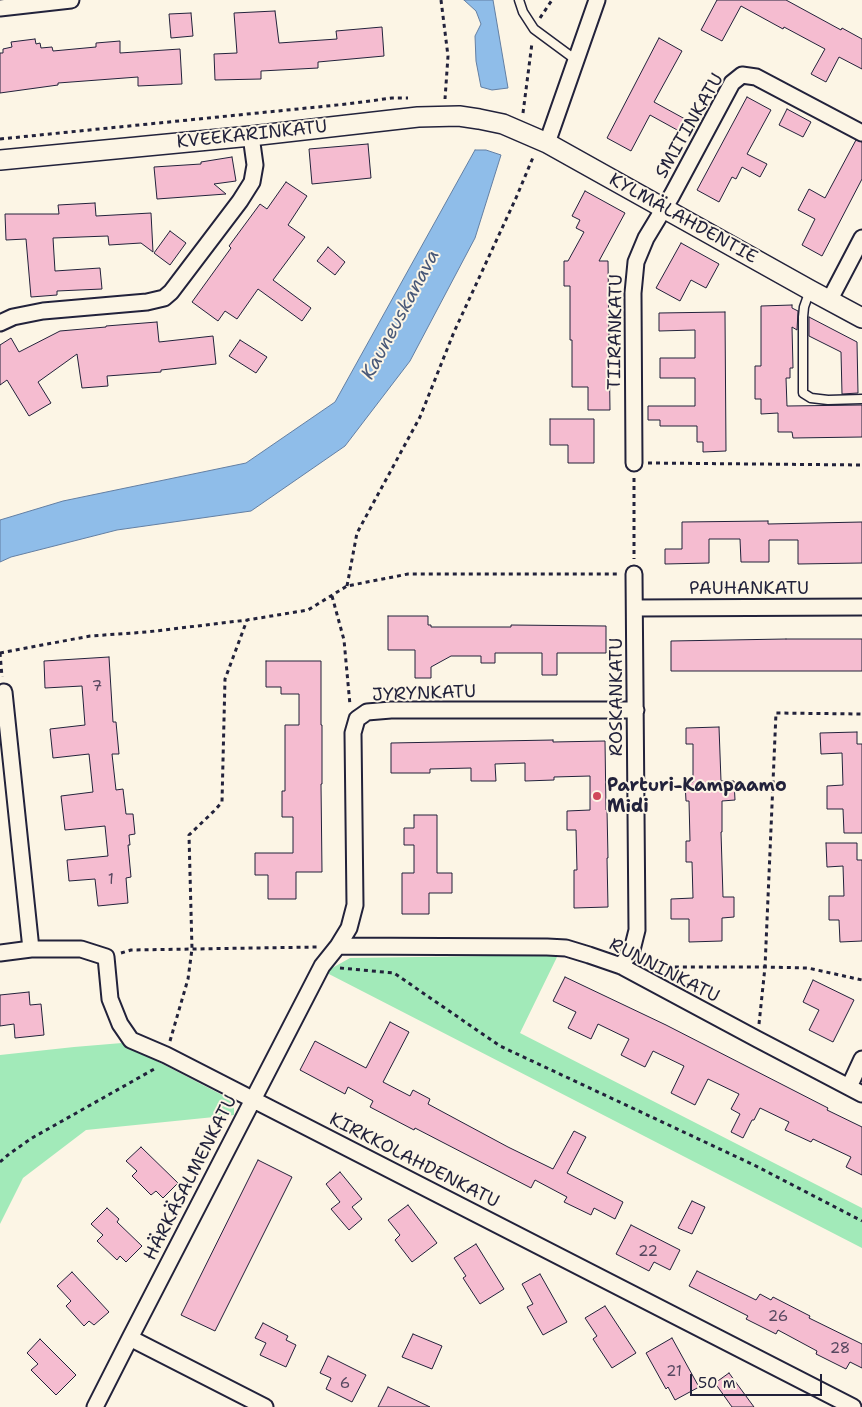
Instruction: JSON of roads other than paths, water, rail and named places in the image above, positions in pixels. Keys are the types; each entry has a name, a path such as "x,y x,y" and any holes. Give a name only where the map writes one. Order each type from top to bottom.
{"street":[{"path":"0,8 36,2 71,0"},
{"path":"542,141 576,60 597,0"},
{"name":"SMITINKATU","path":"664,209 732,83 742,75 756,77 862,133"},
{"name":"KVEEKARINKATU","path":"0,160 435,116 479,118 503,124"},
{"name":"KYLMÄLAHDENTIE","path":"503,124 542,141 862,318"},
{"path":"0,322 13,317 43,311 148,302 164,298 171,292 240,201 252,182 255,166 251,136"},
{"name":"TIIRANKATU","path":"634,462 633,293 636,262 646,238 664,209"},
{"path":"829,301 862,238"},
{"name":"ROSKANKATU","path":"622,966 632,950 637,930 636,608 634,574"},
{"name":"PAUHANKATU","path":"636,608 862,607"},
{"path":"0,953 31,949 4,692"},
{"name":"JYRYNKATU","path":"338,946 349,928 355,905 352,733 357,719 367,712 391,710 636,710"},
{"name":"RUNNINKATU","path":"338,946 566,948 622,966 637,976 855,1090"},
{"name":"HÄRKÄSALMENKATU","path":"96,1407 252,1099 322,966 338,946"},
{"name":"KIRKKOLAHDENKATU","path":"31,949 81,949 106,957 110,999 120,1024 131,1040 166,1055 853,1407"},
{"path":"855,1090 862,1059"},
{"path":"130,1338 265,1407"}],"lane":[{"path":"519,0 523,12 534,30 576,60"},
{"path":"810,290 802,317 803,393 811,398 828,400 862,399"}],"water":[{"path":"464,0 493,0 508,88 492,90 481,87 476,61 475,36 481,24 476,11"},
{"name":"Kauneuskanava","path":"475,150 486,150 501,155 475,238 410,361 345,446 251,511 117,530 11,557 0,562 0,520 63,501 246,463 335,402"}],"place":[{"name":"Parturi-Kampaamo Midi","path":"597,796"}]}
